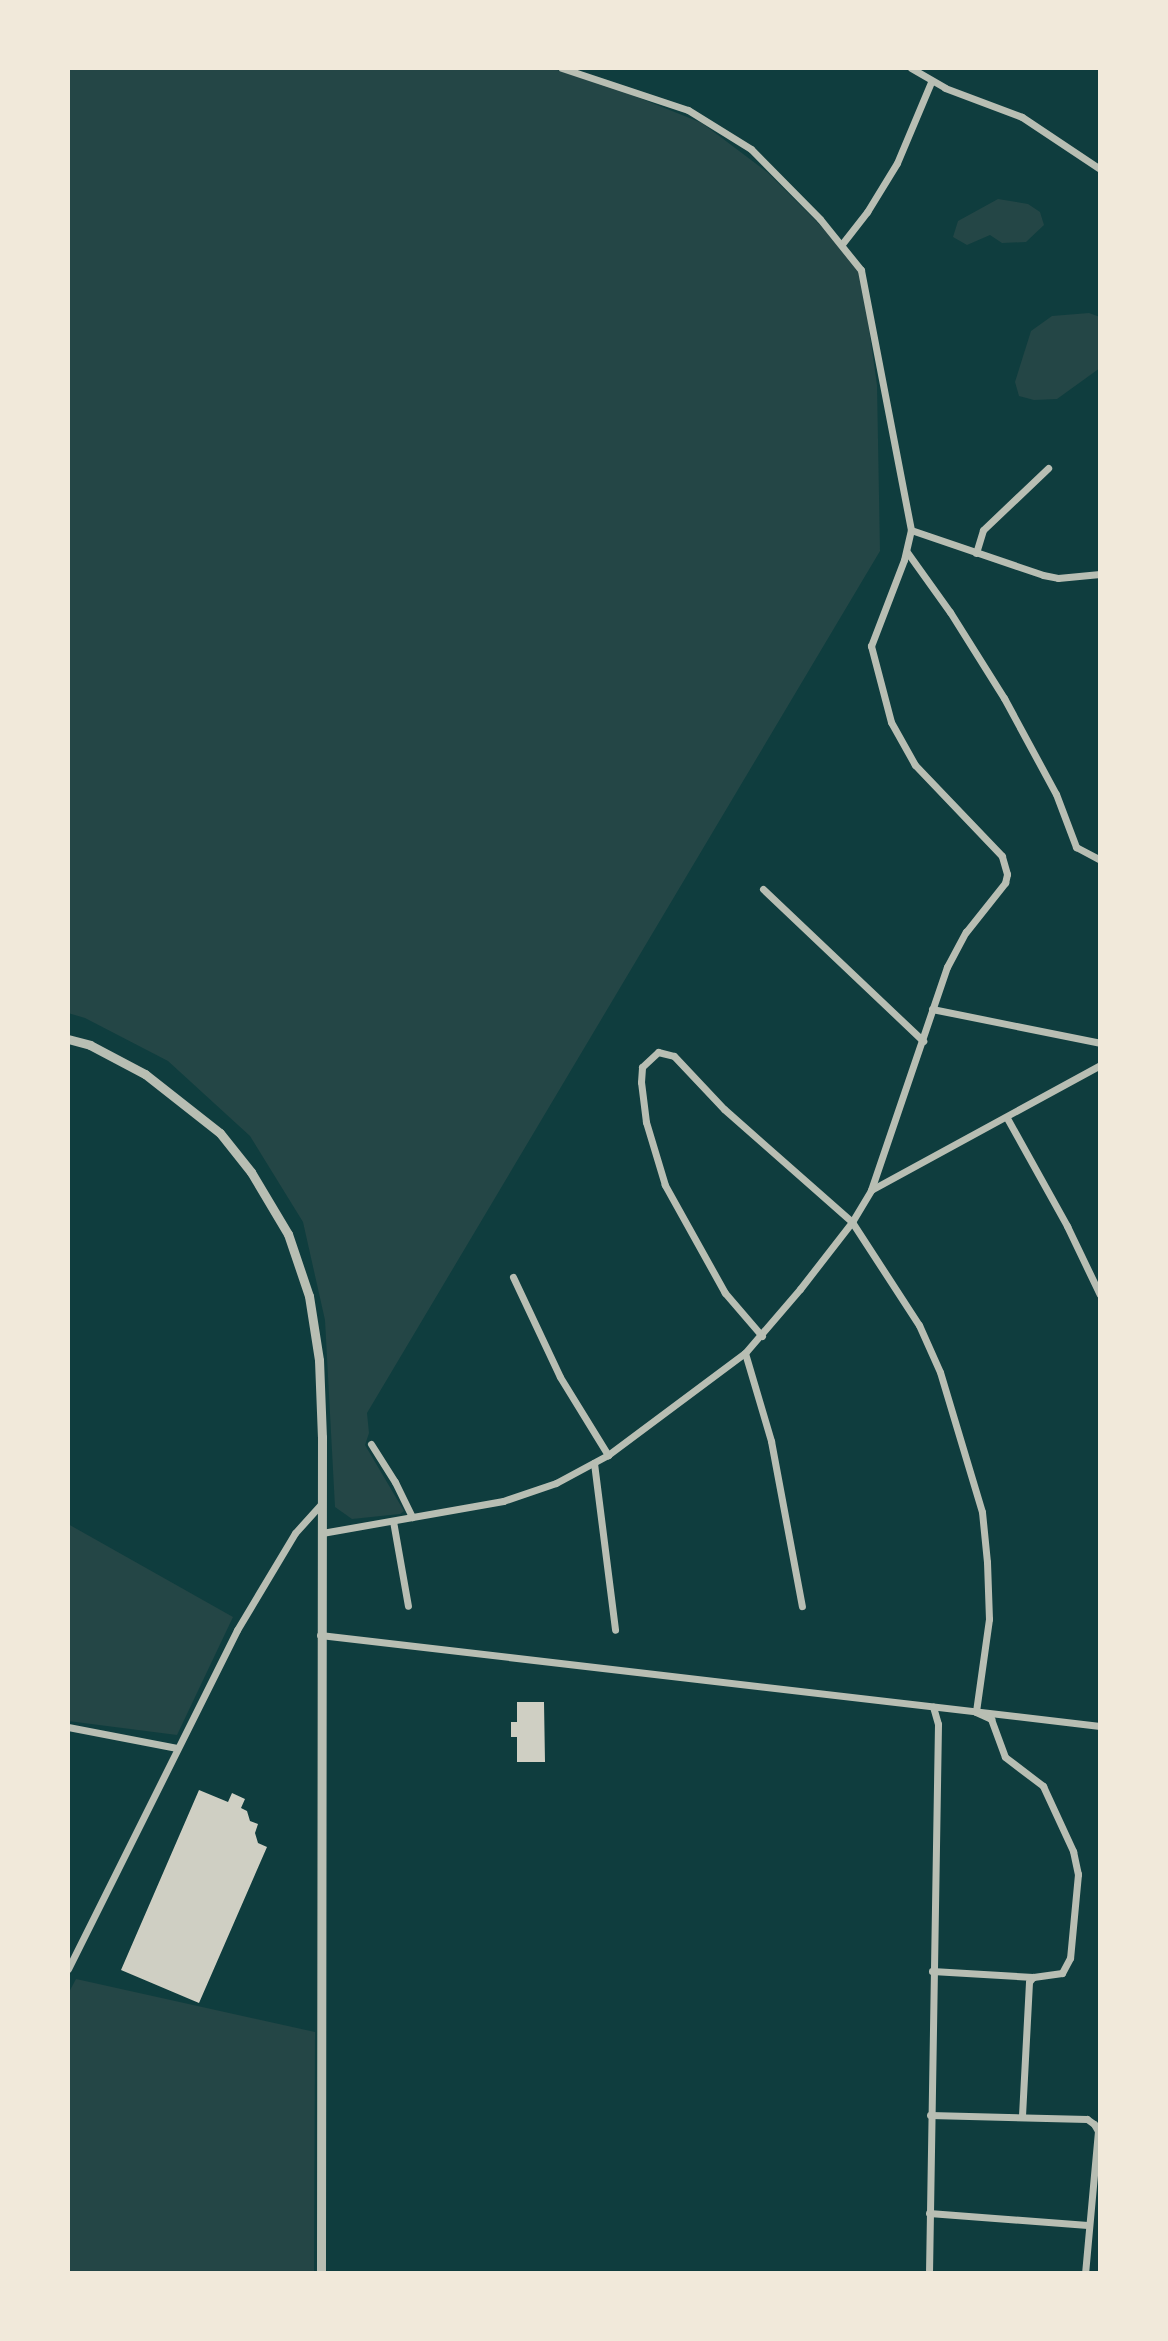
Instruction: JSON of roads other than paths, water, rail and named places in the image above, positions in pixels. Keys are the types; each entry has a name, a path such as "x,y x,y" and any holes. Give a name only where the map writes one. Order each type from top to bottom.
{"street":[{"path":"322,1533 503,1501 556,1483 608,1455 745,1353 762,1336 852,1222 871,1190 932,1009 966,932 1005,883 1007,874 1002,856 915,765 891,722 871,646 907,552 911,530 865,282 842,244 760,156 702,117 618,85 562,68"},
{"path":"911,68 931,82 1022,117 1100,169"},
{"path":"842,244 867,212 897,163 931,82"},
{"path":"976,553 983,530 1048,468"},
{"path":"911,530 1058,578 1100,574"},
{"path":"907,552 950,612 1004,698 1056,794 1076,847 1100,860"},
{"path":"763,889 923,1041"},
{"path":"932,1009 1100,1043"},
{"path":"68,1039 90,1045 145,1074 220,1133 251,1172 288,1234 309,1296 319,1360 322,1503 321,2273"},
{"path":"762,1336 725,1293 665,1185 646,1122 641,1082 642,1067 648,1058 658,1052 674,1056 724,1109 852,1222 919,1325 940,1372 982,1512 989,1619 976,1712"},
{"path":"871,1190 1100,1065"},
{"path":"1007,1118 1067,1226 1100,1295"},
{"path":"513,1277 560,1377 608,1455"},
{"path":"745,1353 771,1441 802,1606"},
{"path":"371,1444 412,1517"},
{"path":"594,1463 615,1630"},
{"path":"68,1969 244,1617 295,1533 322,1503"},
{"path":"393,1521 408,1606"},
{"path":"320,1635 1100,1726"},
{"path":"929,2273 938,1724 933,1707"},
{"path":"932,1971 1033,1977 1062,1973 1070,1958 1078,1874 1073,1851 1043,1786 1005,1757 991,1719 976,1712"},
{"path":"68,1727 177,1748"},
{"path":"1022,2117 1029,1982 1033,1977"},
{"path":"930,2115 1087,2119 1094,2124 1098,2131 1085,2273"},
{"path":"929,2213 1088,2225"}]}
